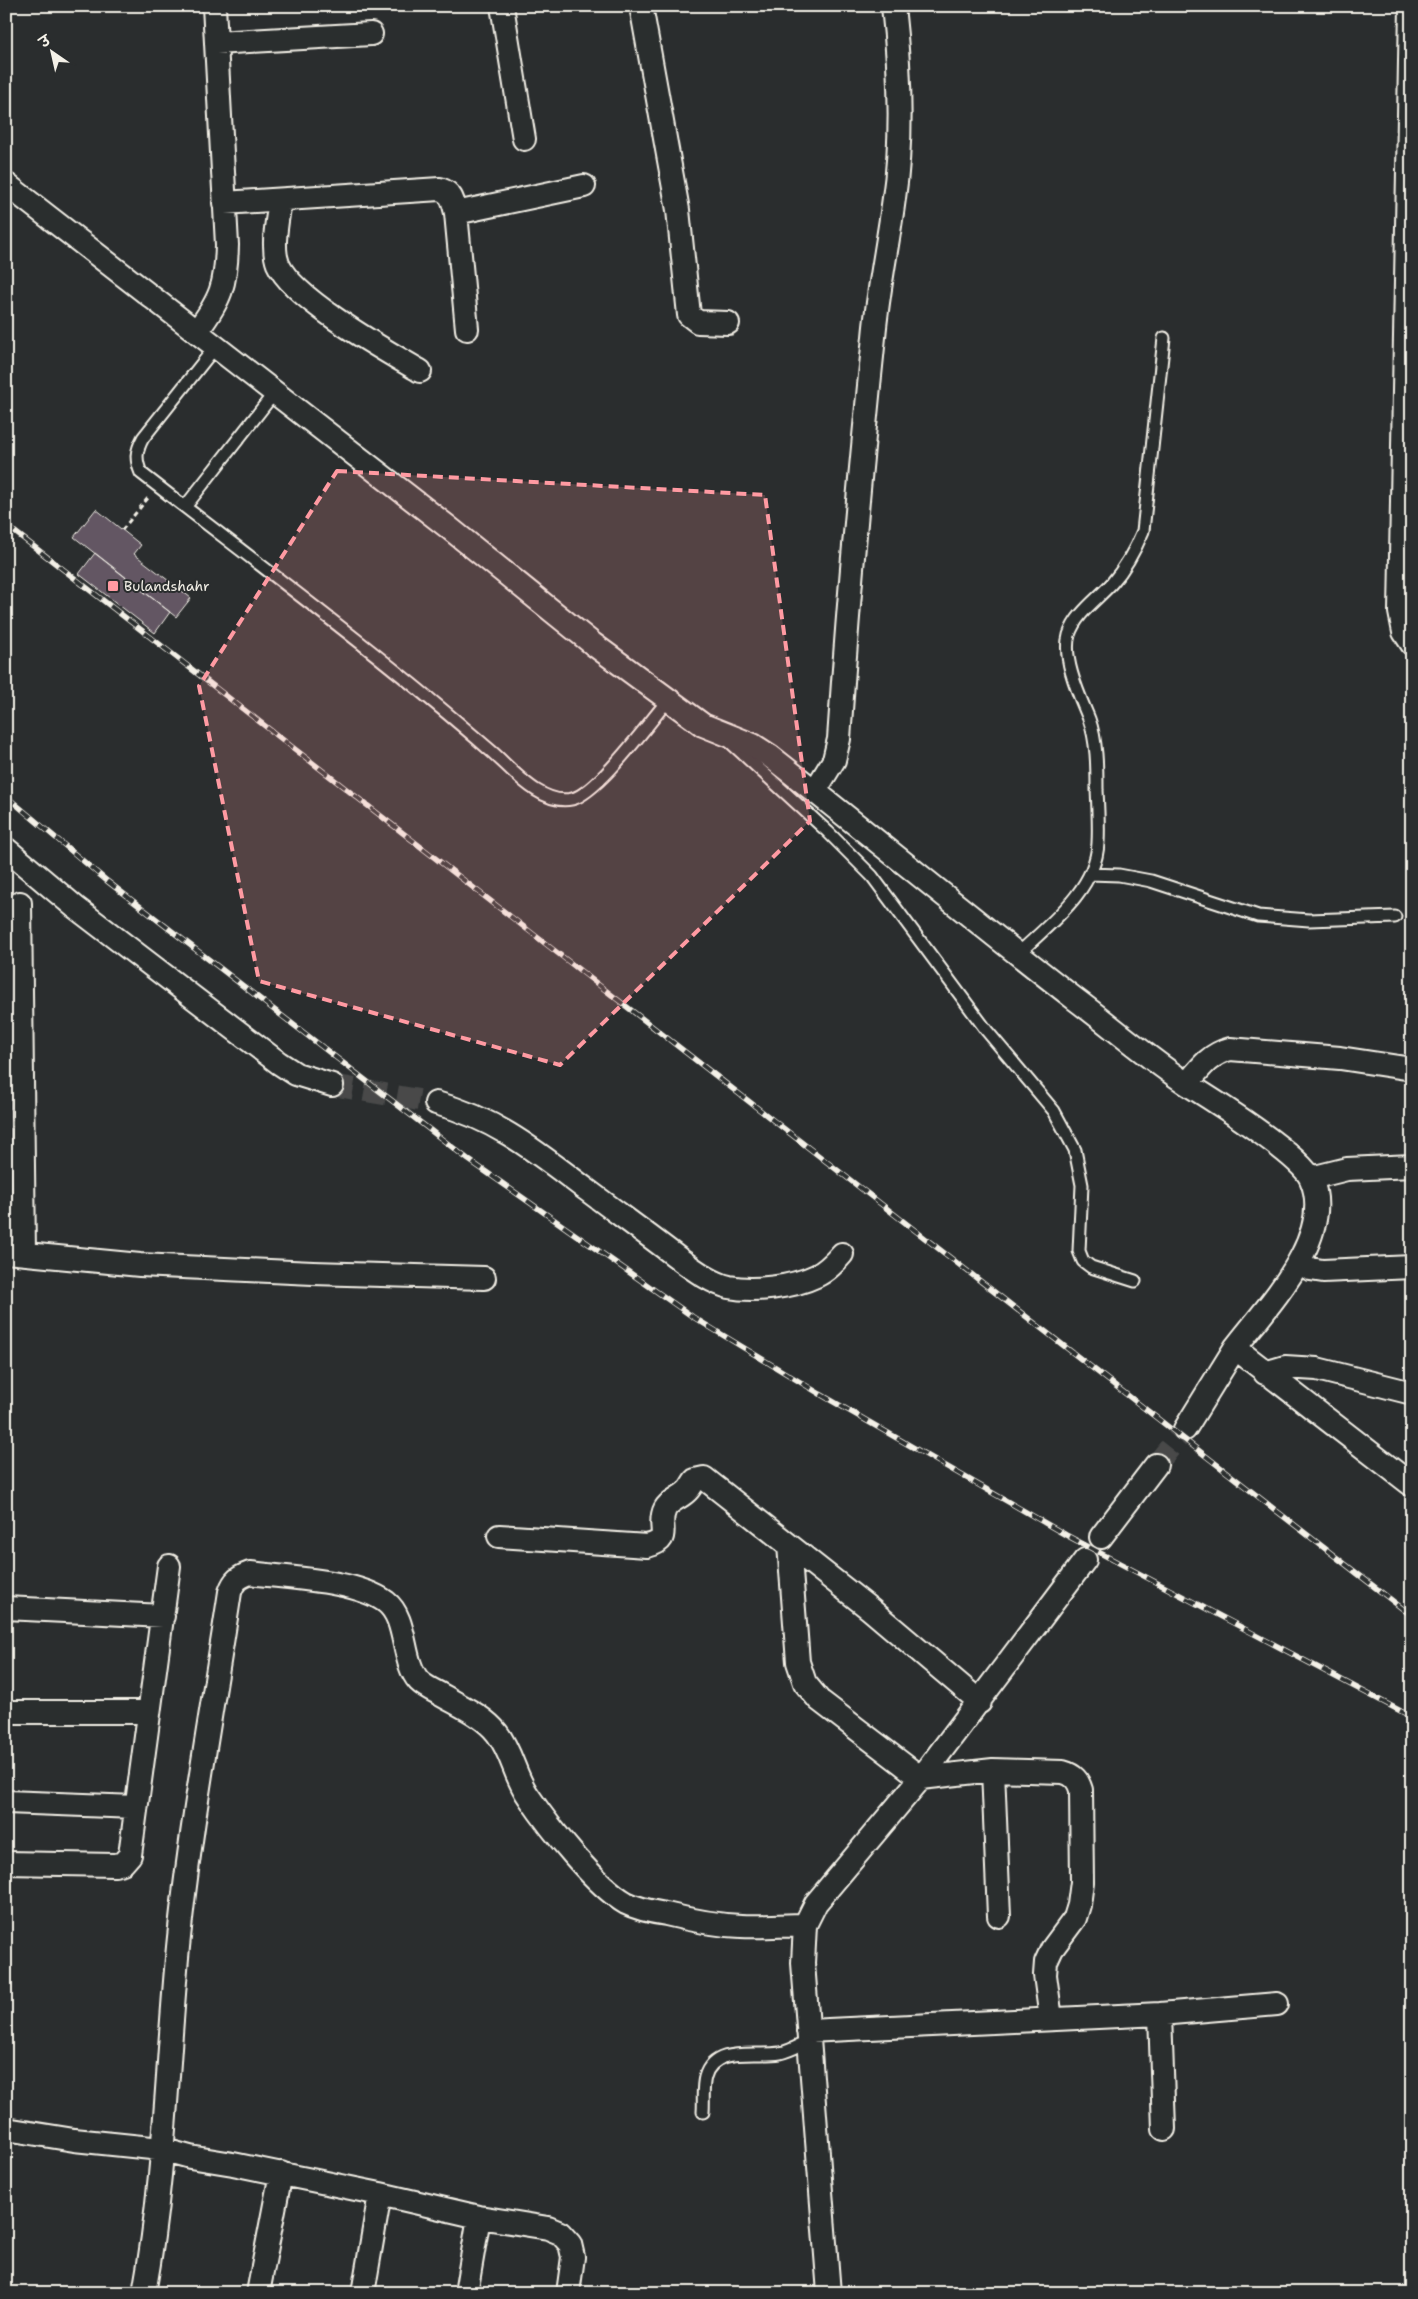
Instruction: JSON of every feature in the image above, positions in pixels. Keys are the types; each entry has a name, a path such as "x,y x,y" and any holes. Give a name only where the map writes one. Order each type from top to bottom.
{"street":[{"path":"197,331 216,306 226,276 227,245 214,6"},
{"path":"502,6 524,139"},
{"path":"641,6 678,210 689,315 698,322 728,323"},
{"path":"815,791 834,760 839,739 849,596 874,335 883,262 895,197 899,115 893,6"},
{"path":"1411,6 1400,612 1404,632 1412,644"},
{"path":"216,43 371,34"},
{"path":"6,184 275,392 594,644 704,725 719,733 753,745 815,791 1018,954 1187,1084 1224,1107 1289,1155 1310,1178 1316,1201 1314,1230 1300,1263 1249,1360 1185,1429"},
{"path":"456,213 584,186"},
{"path":"224,203 440,189 447,191 452,198 456,213 467,329"},
{"path":"280,200 276,248 278,264 288,278 334,317 420,371"},
{"path":"6,849 75,907 279,1063 296,1074 332,1085"},
{"path":"20,903 14,1042 15,1253 140,1265 484,1278"},
{"path":"1187,1084 1218,1052 1230,1049 1340,1058 1412,1069"},
{"path":"436,1103 463,1110 487,1121 525,1143 682,1262 706,1277 728,1286 752,1289 782,1286 816,1276 831,1266 842,1254"},
{"path":"1310,1178 1347,1169 1412,1166"},
{"path":"1300,1263 1310,1269 1323,1271 1412,1268"},
{"path":"1249,1360 1285,1367 1308,1367 1412,1393"},
{"path":"1249,1360 1412,1486"},
{"path":"1102,1537 1156,1465"},
{"path":"499,1536 647,1546 655,1544 661,1539 663,1532 662,1518 668,1505 685,1494 699,1478 704,1478 870,1609 980,1702"},
{"path":"790,1545 798,1662 805,1683 819,1700 921,1778 993,1770 1063,1772 1072,1774 1078,1782 1081,1790 1082,1882 1075,1918 1052,1949 1046,1962 1045,1975 1051,2019"},
{"path":"829,2293 803,1963 805,1925 816,1903 921,1778 980,1702 1084,1560"},
{"path":"6,1863 115,1865 123,1863 130,1855 169,1566"},
{"path":"144,2293 157,2208 178,1946 198,1799 230,1592 234,1582 240,1576 250,1573 341,1585 371,1593 388,1603 399,1622 411,1669 420,1682 484,1721 498,1734 509,1752 517,1776 528,1797 579,1860 606,1888 627,1903 648,1911 693,1920 741,1926 805,1925"},
{"path":"6,1608 163,1616"},
{"path":"6,1712 149,1712"},
{"path":"993,1770 999,1916"},
{"path":"6,1802 136,1807"},
{"path":"808,2036 1051,2019 1160,2014 1277,2004"},
{"path":"1160,2014 1164,2129"},
{"path":"6,2129 74,2140 161,2149 190,2157 281,2173 479,2216 548,2228 560,2233 570,2244 573,2258 568,2293"},
{"path":"258,2293 281,2173"},
{"path":"363,2293 380,2194"},
{"path":"466,2293 479,2216"}],"lane":[{"path":"1018,954 1067,906 1090,874 1098,845 1097,768 1093,729 1077,690 1068,660 1069,635 1086,608 1112,583 1131,558 1143,531 1164,338"},
{"path":"216,346 143,438 136,450 136,462 141,473 404,679 536,790 553,799 573,799 594,787 669,699"},
{"path":"185,507 275,392"},
{"path":"719,733 828,832 872,876 986,1031 1054,1111 1075,1150 1082,1185 1079,1251 1083,1261 1091,1267 1135,1281"},
{"path":"1090,874 1119,875 1151,880 1258,916 1309,920 1395,917"},
{"path":"703,2112 704,2079 709,2067 718,2059 733,2055 781,2053 808,2036"}],"path":[{"path":"122,530 140,508"}],"highlighted area":[{"path":"337,471 765,495 810,821 560,1065 259,981 199,686"}],"building":[{"path":"96,509 141,545 134,554 191,598 176,617 74,537"},
{"path":"95,553 170,612 155,633 79,574"}],"tunnel":[{"path":"332,1085 436,1103"},
{"path":"1156,1465 1185,1429"}],"railway":[{"path":"6,525 1412,1616"},
{"path":"6,796 107,881 469,1160 693,1317 820,1394 1066,1535 1412,1717"}],"place":[{"name":"Bulandshahr","path":"113,586"}]}
